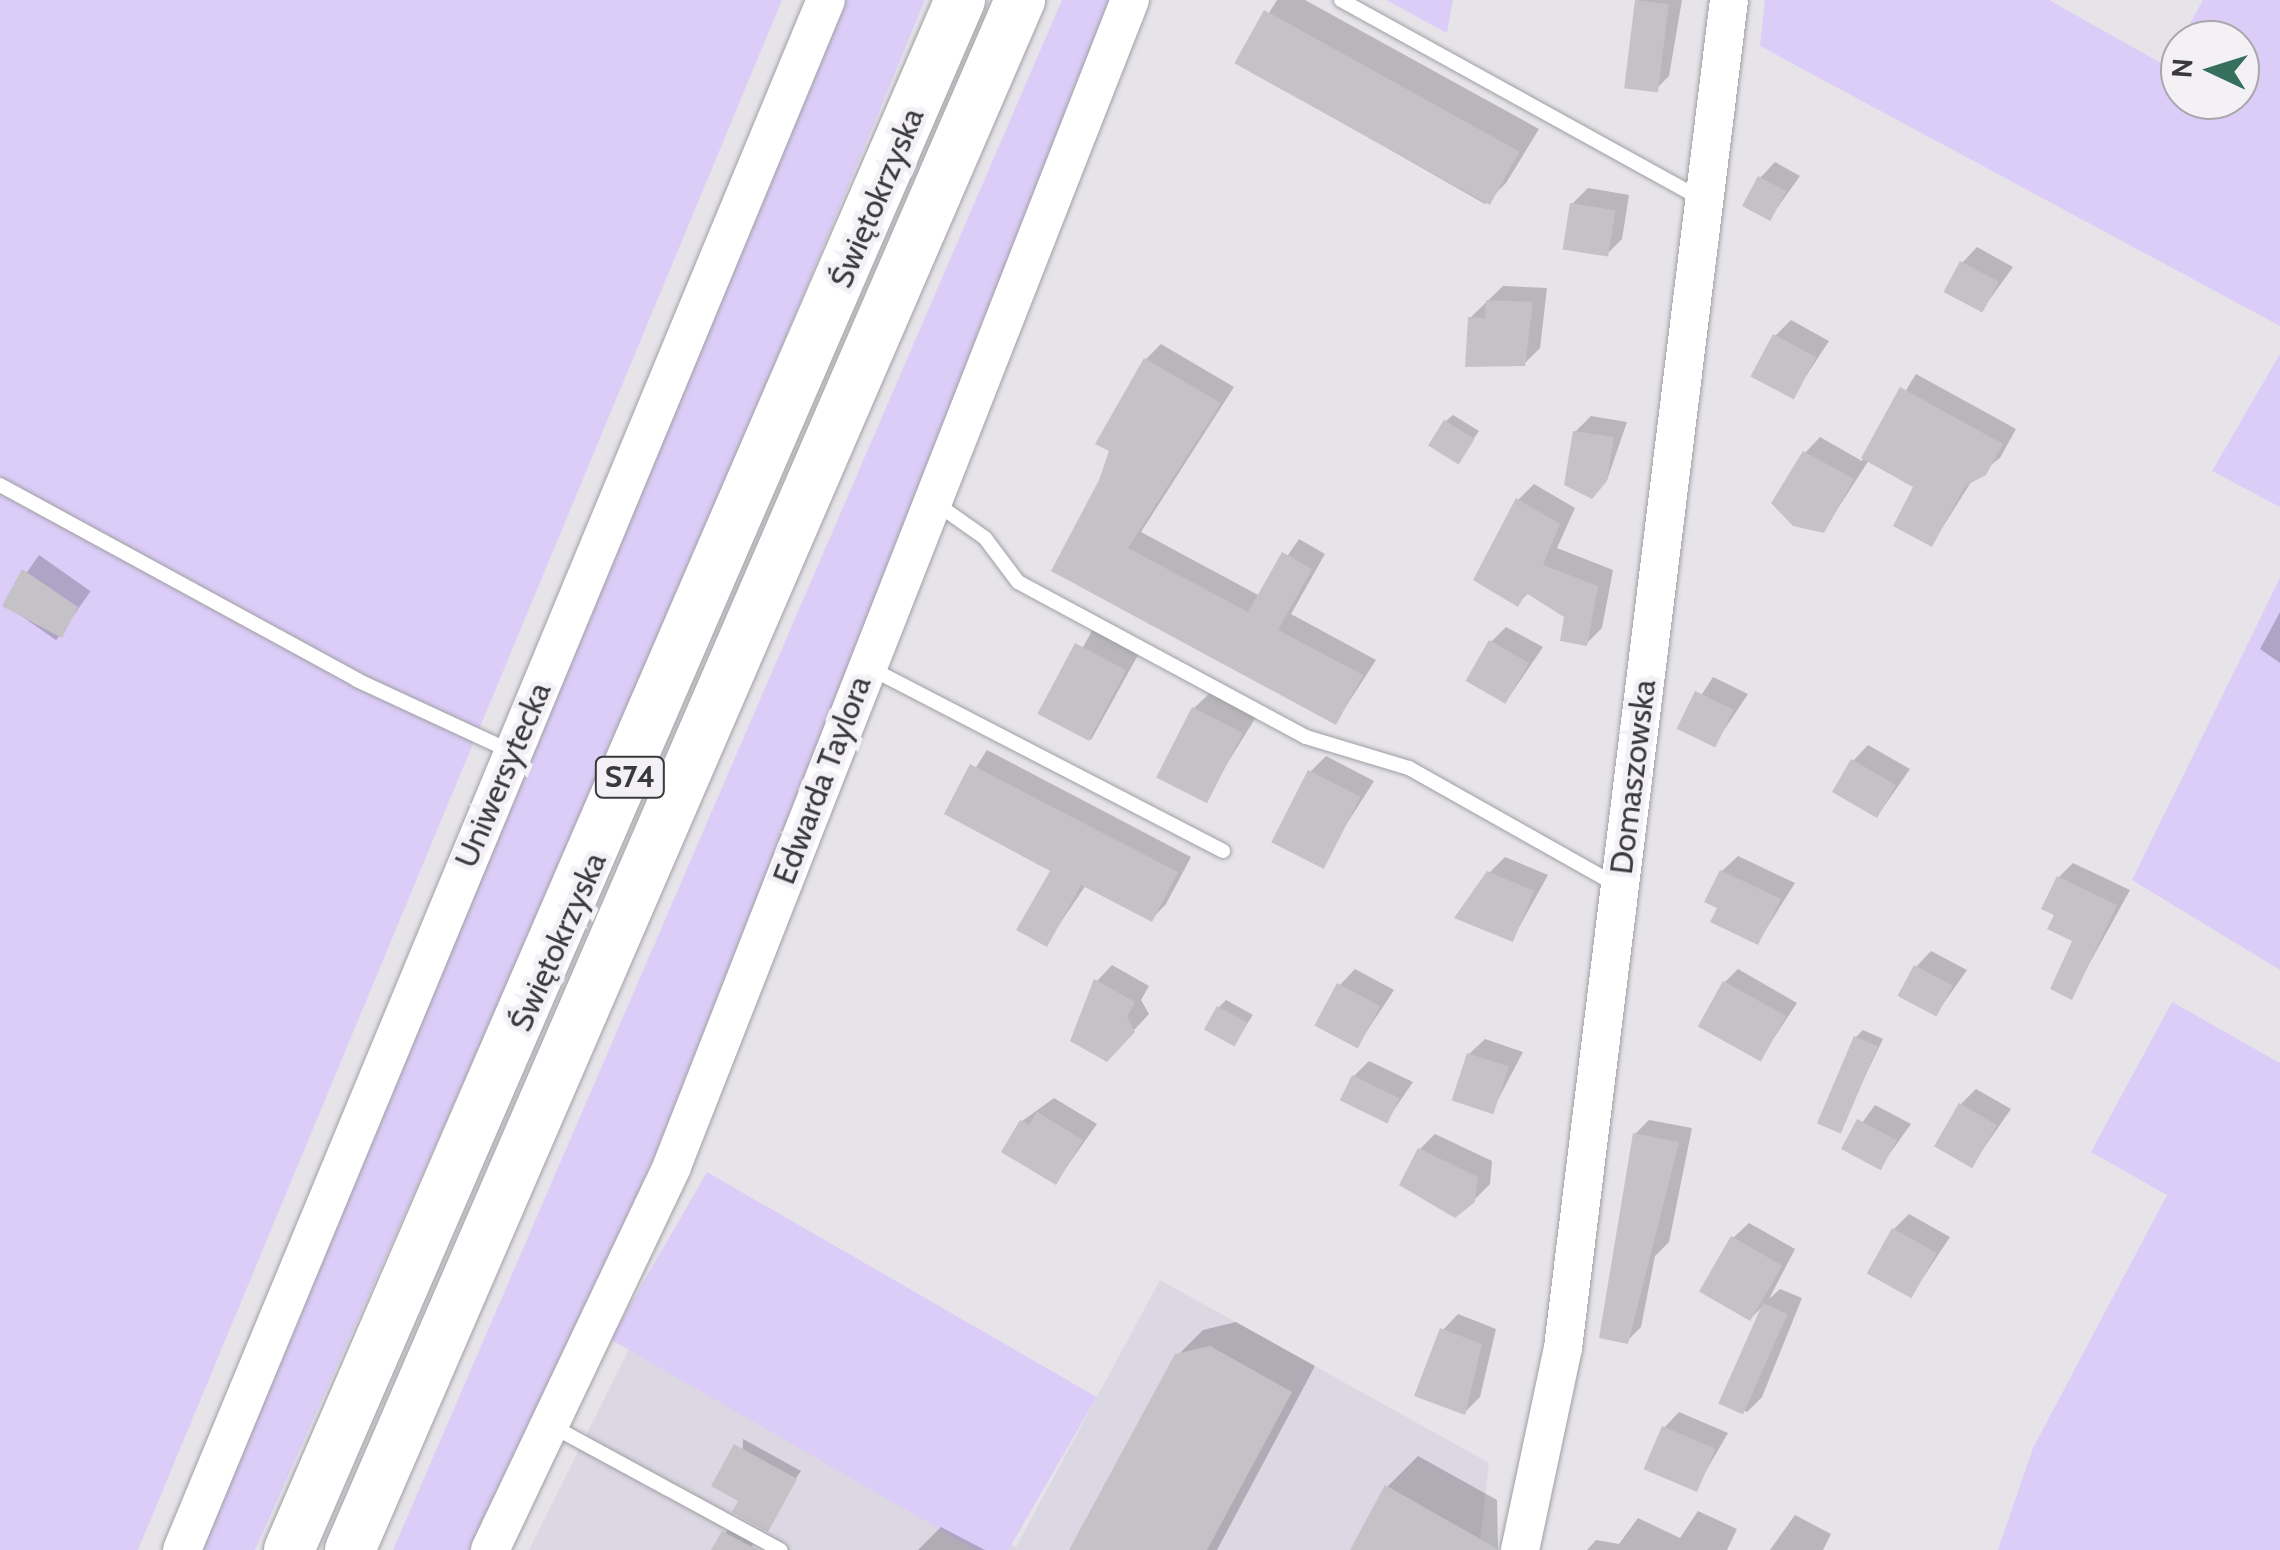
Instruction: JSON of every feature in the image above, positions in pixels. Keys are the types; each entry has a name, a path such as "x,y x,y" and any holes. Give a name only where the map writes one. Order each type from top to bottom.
{"highway":[{"name":"Świętokrzyska","path":"289,1550 960,0"},
{"name":"Świętokrzyska","path":"350,1550 1020,0"}],"street":[{"name":"Uniwersytecka","path":"182,1550 826,0"},
{"name":"Edwarda Taylora","path":"490,1550 672,1166 1130,0"},
{"name":"Domaszowska","path":"1520,1550 1563,1348 1730,0"}],"lane":[{"path":"1341,0 1705,201"},
{"path":"0,485 358,680 512,752"},
{"path":"931,500 984,538 1018,582 1306,736 1410,768 1620,886"},
{"path":"866,666 1222,851"},
{"path":"551,1425 780,1550"}],"shaded area":[{"path":"0,0 782,0 138,1550 0,1550"},
{"path":"839,0 925,0 662,637 255,1550 198,1550"},
{"path":"1062,0 1111,0 652,1163 469,1550 393,1550"},
{"path":"1386,0 1453,0 1447,33"},
{"path":"1765,0 2049,0 2160,63 2160,120 2260,120 2260,20 2192,20 2203,0 2280,0 2280,326 1760,46"},
{"path":"2280,354 2280,507 2212,471"},
{"path":"2280,578 2280,970 2132,880"},
{"path":"2172,1002 2280,1063 2280,1550 1998,1550 2033,1448 2167,1195 2091,1152"},
{"path":"707,1172 1097,1397 1008,1550 976,1550 610,1339"},
{"path":"1160,1280 1489,1463 1479,1550 529,1550 629,1349 1016,1547"}],"building":[{"path":"1635,0 1669,4 1658,92 1624,88"},
{"path":"1264,10 1519,152 1490,205 1234,63"},
{"path":"1758,176 1786,191 1770,221 1742,206"},
{"path":"1570,203 1615,210 1608,257 1563,249"},
{"path":"1960,261 1999,282 1982,313 1944,292"},
{"path":"1486,300 1533,302 1525,366 1465,367 1468,317 1485,318"},
{"path":"1773,334 1816,357 1794,399 1750,376"},
{"path":"1144,358 1221,403 1128,548 1248,612 1282,552 1312,569 1278,630 1363,675 1336,725 1051,571 1099,480 1109,451 1095,444"},
{"path":"1900,387 2003,444 1986,475 1965,486 1932,547 1893,526 1913,487 1861,458"},
{"path":"1444,420 1475,439 1459,465 1428,445"},
{"path":"1573,431 1614,437 1607,481 1592,499 1564,485"},
{"path":"1803,451 1854,479 1824,533 1793,526 1771,503"},
{"path":"1516,498 1560,524 1543,565 1598,586 1587,646 1560,641 1564,617 1526,593 1518,607 1473,580"},
{"path":"22,569 78,607 62,638 2,606"},
{"path":"1489,640 1529,663 1505,704 1466,681"},
{"path":"1075,643 1126,670 1089,741 1037,714"},
{"path":"1695,691 1734,710 1715,748 1677,729"},
{"path":"1192,707 1243,733 1207,803 1156,777"},
{"path":"1851,759 1896,785 1877,818 1832,792"},
{"path":"970,764 1178,872 1152,922 1081,885 1047,947 1016,930 1050,871 944,814"},
{"path":"1308,770 1361,797 1324,869 1271,842"},
{"path":"1720,870 1781,899 1758,945 1710,922 1717,908 1704,902"},
{"path":"1487,871 1534,891 1513,942 1454,918"},
{"path":"2057,876 2117,905 2072,1000 2050,989 2072,941 2047,929 2054,915 2041,909"},
{"path":"1914,965 1953,986 1936,1017 1898,996"},
{"path":"1094,979 1135,1002 1127,1017 1135,1032 1107,1062 1070,1041"},
{"path":"1723,981 1786,1016 1761,1061 1698,1026"},
{"path":"1337,983 1380,1006 1358,1048 1314,1025"},
{"path":"1217,1006 1248,1023 1235,1047 1204,1030"},
{"path":"1854,1036 1878,1046 1841,1134 1817,1123"},
{"path":"1467,1053 1509,1067 1493,1114 1452,1101"},
{"path":"1352,1075 1400,1098 1387,1123 1340,1100"},
{"path":"1959,1103 1997,1125 1972,1168 1934,1146"},
{"path":"1037,1112 1083,1140 1056,1185 1001,1152 1020,1120 1029,1125"},
{"path":"1857,1119 1897,1140 1881,1170 1841,1149"},
{"path":"1633,1133 1679,1142 1628,1344 1599,1338"},
{"path":"1418,1148 1478,1177 1475,1202 1455,1218 1399,1185"},
{"path":"1892,1228 1937,1253 1911,1298 1867,1273"},
{"path":"1731,1236 1782,1266 1750,1321 1699,1291"},
{"path":"1763,1303 1788,1314 1743,1414 1718,1403"},
{"path":"1440,1328 1482,1344 1465,1415 1414,1396"},
{"path":"1210,1346 1292,1392 1207,1550 1069,1550 1175,1354"},
{"path":"1662,1426 1715,1449 1697,1492 1644,1469"},
{"path":"734,1444 797,1479 768,1532 732,1512 738,1501 711,1486"},
{"path":"1385,1485 1498,1549 1498,1550 1350,1550"},
{"path":"722,1531 758,1550 711,1550"}]}
